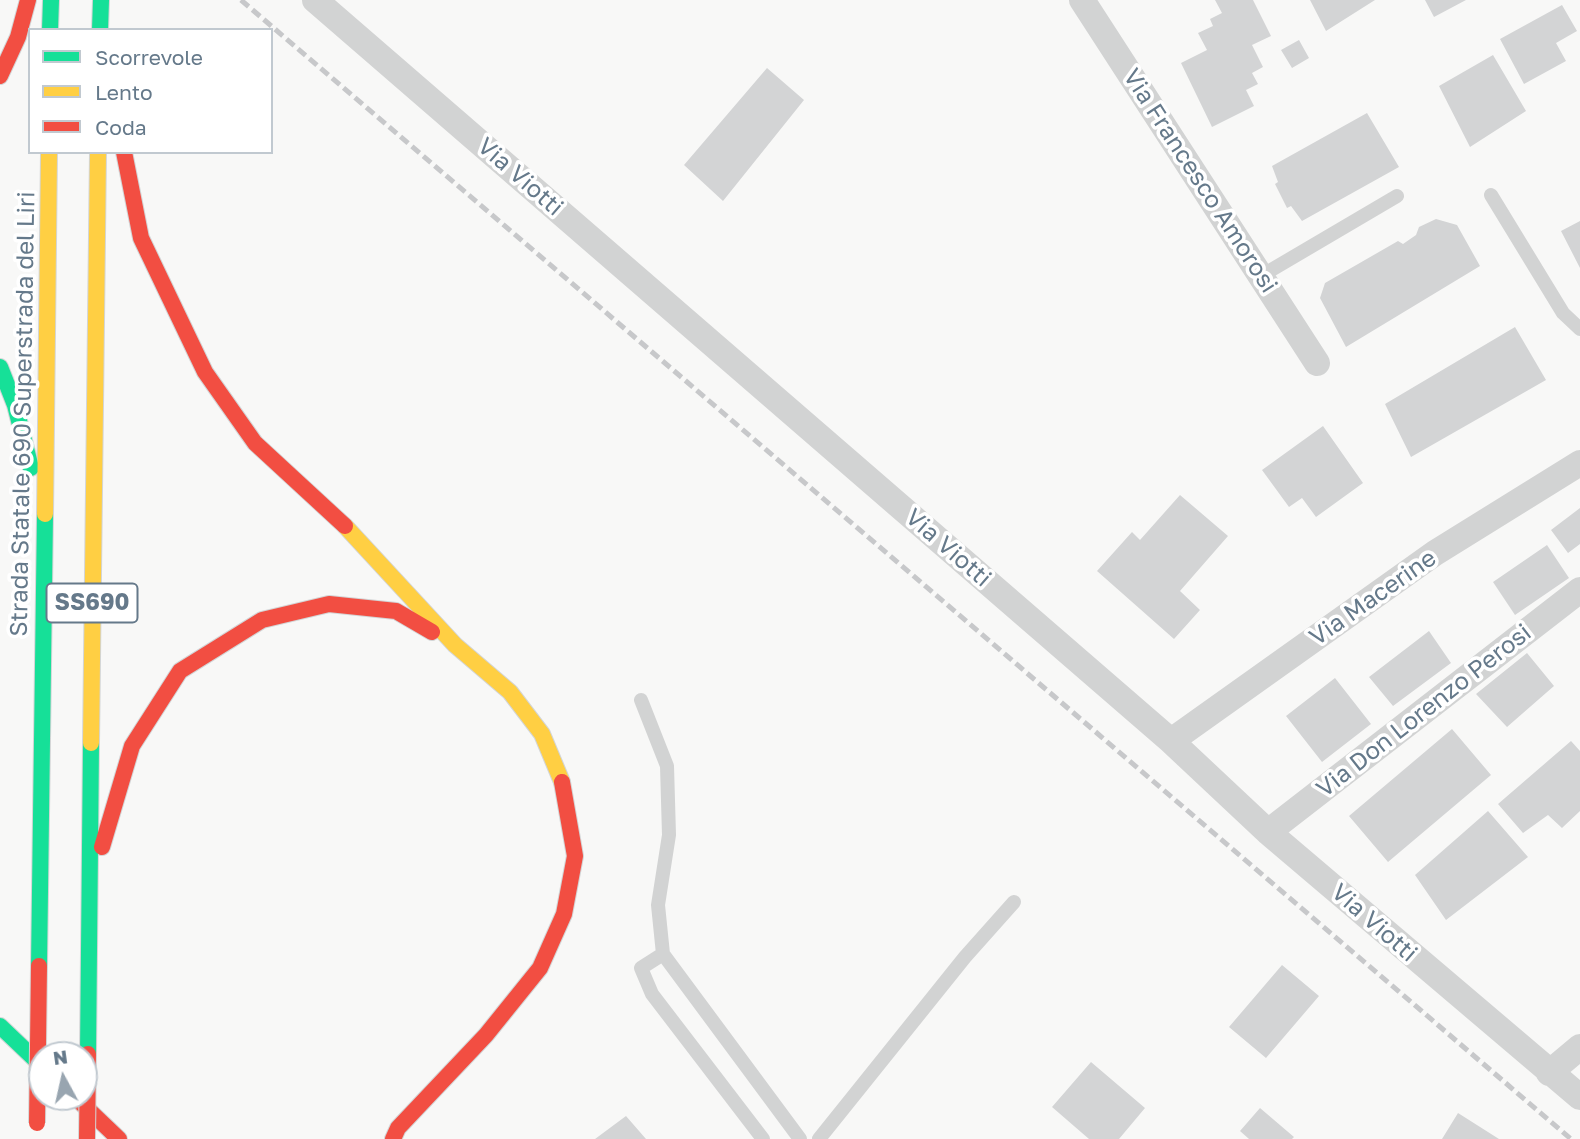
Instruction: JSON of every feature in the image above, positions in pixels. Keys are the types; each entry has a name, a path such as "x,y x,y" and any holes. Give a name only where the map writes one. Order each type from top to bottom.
{"main road":[{"path":"0,76 18,37 28,0"},
{"path":"50,28 51,0"},
{"name":"Strada Statale 690 Superstrada del Liri","path":"37,1131 48,154"},
{"name":"SS690","path":"87,1139 98,154"},
{"path":"124,154 142,238 205,372 255,443 336,516 455,645 510,692 542,734 565,791 575,856 564,914 540,968 486,1035 396,1134 377,1139"},
{"path":"0,367 15,405 44,518"},
{"path":"89,890 132,746 180,671 262,620 330,604 396,611 455,645"},
{"path":"0,1026 28,1053"},
{"path":"90,1111 119,1139"}],"street":[{"name":"Via Viotti","path":"315,0 1171,741 1268,832 1580,1097"},
{"name":"Via Francesco Amorosi","path":"1089,2 1317,363"},
{"name":"Via Macerine","path":"1171,741 1435,553 1580,463"},
{"name":"Via Don Lorenzo Perosi","path":"1268,832 1580,590"},
{"path":"1549,1073 1580,1047"}],"lane":[{"path":"1491,195 1563,313 1580,329"},
{"path":"1261,276 1397,196"},
{"path":"641,700 667,766 669,835 658,905 663,954 800,1139"},
{"path":"819,1139 965,957 1014,902"},
{"path":"663,954 641,968 652,994 763,1139"}],"building":[{"path":"1215,0 1253,0 1271,36 1252,45 1263,67 1252,73 1258,84 1246,90 1254,106 1212,127 1181,63 1207,50 1198,33 1213,26 1210,19 1222,13"},
{"path":"1310,0 1375,0 1326,31"},
{"path":"1425,0 1466,0 1434,17"},
{"path":"1562,5 1577,31 1556,43 1566,61 1524,84 1500,39"},
{"path":"1299,40 1309,58 1292,68 1281,50"},
{"path":"1493,55 1526,111 1470,147 1439,86"},
{"path":"767,68 804,100 723,201 684,165"},
{"path":"1367,113 1399,167 1302,221 1291,206 1287,208 1275,184 1278,182 1272,166"},
{"path":"1436,219 1457,225 1480,266 1346,347 1320,298 1325,283 1398,241 1403,244 1416,235 1419,227"},
{"path":"1580,221 1580,268 1561,231"},
{"path":"1515,327 1546,380 1411,457 1385,404"},
{"path":"1323,426 1363,483 1316,517 1302,498 1289,507 1262,470"},
{"path":"1180,495 1228,536 1180,591 1200,610 1174,639 1097,571 1132,532 1140,540"},
{"path":"1580,508 1580,544 1568,553 1551,530"},
{"path":"1547,545 1569,578 1515,615 1493,582"},
{"path":"1429,631 1451,663 1393,706 1369,677"},
{"path":"1527,653 1554,686 1507,727 1476,694"},
{"path":"1335,678 1371,724 1322,762 1286,716"},
{"path":"1452,729 1491,775 1388,862 1349,816"},
{"path":"1571,741 1580,751 1580,811 1562,828 1548,815 1523,833 1498,804"},
{"path":"1488,811 1528,857 1446,920 1415,875"},
{"path":"1282,965 1319,996 1266,1058 1229,1027"},
{"path":"1091,1062 1145,1108 1119,1139 1089,1139 1052,1107"},
{"path":"1260,1108 1294,1137 1249,1139 1240,1131"},
{"path":"1458,1113 1499,1139 1442,1139"},
{"path":"626,1116 646,1139 595,1139"}],"railway":[{"path":"241,0 1571,1139"}],"traffic: fast":[{"path":"50,28 51,0"},
{"path":"100,28 101,0"},
{"path":"0,367 15,405 31,468"},
{"path":"39,966 45,514"},
{"path":"88,1041 91,743"},
{"path":"0,1026 28,1053"}],"traffic: slow":[{"path":"45,514 49,154"},
{"path":"91,743 98,154"},
{"path":"345,526 455,645 510,692 542,734 562,782"}],"traffic: jam":[{"path":"0,76 18,37 28,0"},
{"path":"124,154 141,238 205,372 255,443 345,526"},
{"path":"102,847 132,746 180,671 262,620 329,604 396,611 432,632"},
{"path":"393,1139 398,1128 486,1035 540,968 564,914 575,856 562,782"},
{"path":"37,1123 39,966"},
{"path":"87,1111 87,1139"},
{"path":"90,1111 119,1139"}]}
